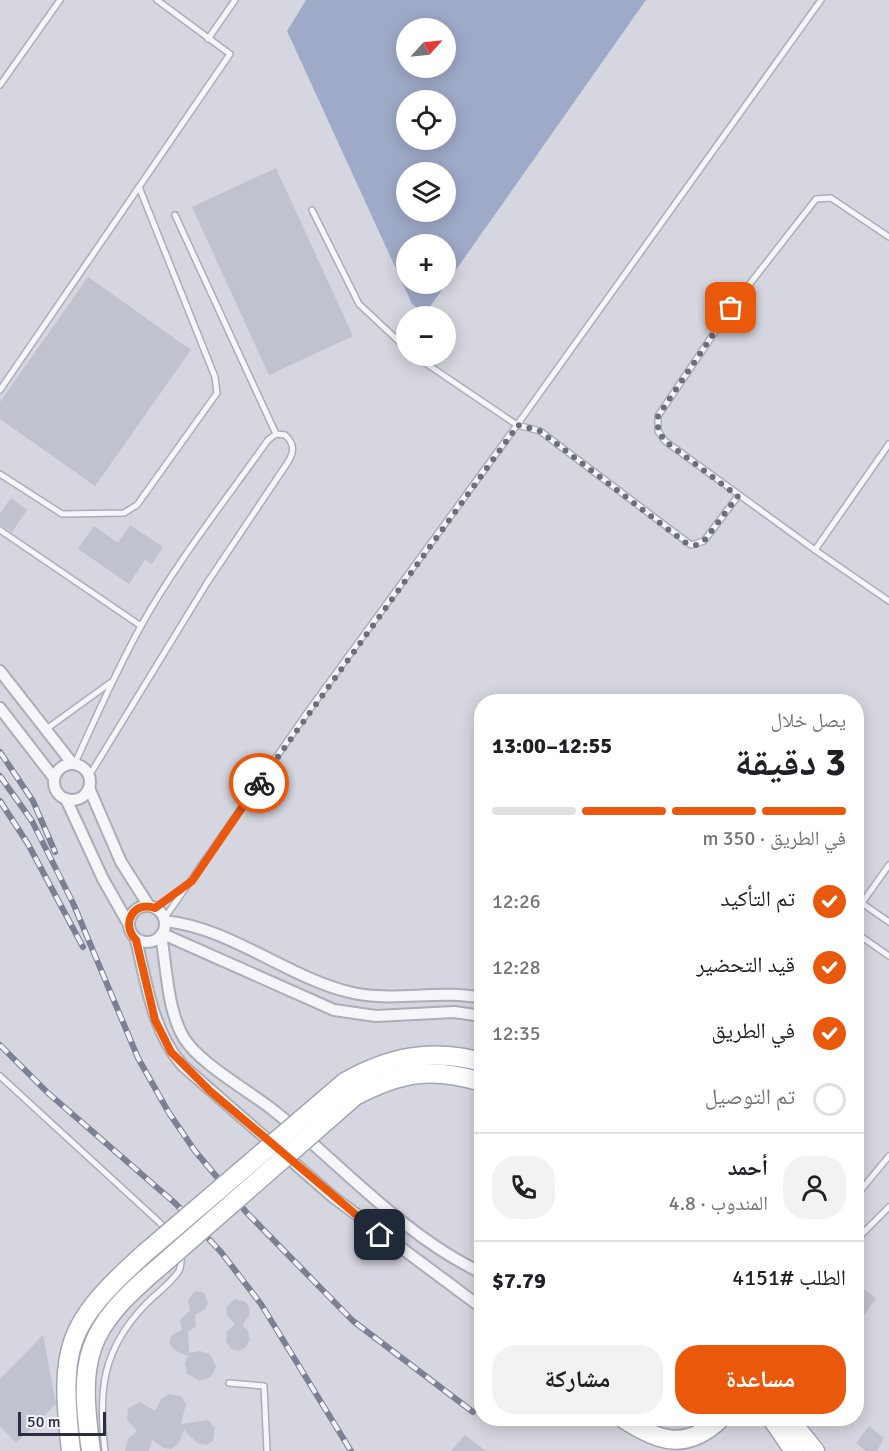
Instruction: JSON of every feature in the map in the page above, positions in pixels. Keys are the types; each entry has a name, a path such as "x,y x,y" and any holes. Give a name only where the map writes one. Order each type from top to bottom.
{"main road":[{"path":"71,1451 65,1396 66,1367 82,1320 100,1295 145,1253 350,1089 389,1061 415,1055 446,1054 474,1060"},
{"path":"91,1451 84,1386 93,1346 115,1306 350,1089 430,1072 455,1074 474,1080"},
{"path":"635,1426 651,1436 679,1441 700,1436 712,1426"},
{"path":"777,1426 794,1451"},
{"path":"795,1426 815,1451"}],"street":[{"path":"0,671 73,763 83,767 121,862 152,907 164,920 211,932 299,975 348,992 376,996 461,994 474,996"},
{"path":"0,708 54,778 57,792 66,799 103,879 128,923 130,933 136,940 155,1020 164,1042 182,1065 333,1197 474,1302"},
{"path":"54,778 61,766 73,763"},
{"path":"66,799 77,799 89,782"},
{"path":"128,923 134,911 152,907"},
{"path":"164,920 162,935 176,1017 180,1031 191,1048 276,1112 359,1185 423,1236 447,1254 474,1269"},
{"path":"136,940 149,943 162,935"},
{"path":"162,935 334,1010 376,1016 454,1012 474,1015"}],"lane":[{"path":"0,84 60,0"},
{"path":"0,390 230,54 157,0"},
{"path":"208,39 236,0"},
{"path":"164,920 307,713 518,425 821,0"},
{"path":"0,474 62,514 124,513 137,504 217,393 215,377 140,187"},
{"path":"889,237 831,198 816,199 768,258 662,407 657,423 661,436 738,496 889,601"},
{"path":"312,210 359,304 396,339"},
{"path":"175,215 276,434"},
{"path":"430,366 518,425 540,431 691,545 704,541 738,496"},
{"path":"73,763 141,626 186,556 268,440 280,433 290,439 292,454 207,583 89,782"},
{"path":"815,550 889,444"},
{"path":"0,530 141,626"},
{"path":"45,730 112,682"},
{"path":"864,895 889,865"},
{"path":"152,907 192,881"},
{"path":"864,904 889,922"},
{"path":"864,939 889,956"},
{"path":"0,1076 159,1222 174,1239 182,1259 175,1277 145,1305 124,1330 109,1361 101,1402 105,1451"},
{"path":"864,1186 889,1156"},
{"path":"865,1231 889,1207"},
{"path":"229,1383 264,1386 267,1451"}],"shaded area":[{"path":"0,0 306,0 287,31 396,269 396,294 407,294 415,306 396,306 396,366 456,366 456,306 431,306 439,294 456,294 456,270 646,0 889,0 889,1451 0,1451"}],"water":[{"path":"306,0 646,0 456,270 456,234 396,234 396,269 287,31"},
{"path":"407,294 439,294 431,306 412,304"}],"building":[{"path":"276,168 353,336 269,375 192,207"},
{"path":"88,277 191,350 95,486 0,419 0,402"},
{"path":"11,498 27,510 12,532 0,525 0,513"},
{"path":"130,525 163,547 152,564 145,560 129,584 78,549 94,526 118,543"},
{"path":"864,1290 876,1298 864,1315"},
{"path":"195,1291 204,1293 208,1303 205,1309 195,1315 196,1326 188,1332 189,1353 200,1351 210,1354 216,1367 211,1377 200,1381 187,1374 185,1364 188,1356 174,1350 169,1342 172,1335 182,1330 180,1320 190,1311 188,1300"},
{"path":"234,1299 246,1302 250,1309 249,1316 242,1325 248,1331 250,1339 245,1348 239,1351 231,1349 226,1341 227,1331 235,1324 227,1315 226,1307"},
{"path":"43,1335 56,1404 16,1443 0,1426 0,1379"},
{"path":"169,1394 181,1396 186,1404 181,1424 208,1420 215,1428 213,1441 206,1445 197,1443 184,1430 179,1443 171,1449 164,1448 152,1440 149,1451 125,1451 128,1439 137,1431 127,1420 128,1408 140,1402 155,1411 161,1399"},
{"path":"869,1426 884,1438 877,1451 866,1451 856,1443"},
{"path":"465,1435 486,1451 451,1451"}],"railway":[{"path":"0,752 33,801 55,852"},
{"path":"0,776 32,821 73,903 138,1058 169,1113 195,1151 247,1213 353,1321 473,1412"},
{"path":"0,801 28,844 83,947"},
{"path":"0,1045 48,1093 176,1204 221,1252 261,1304 351,1451"}],"way so far":[{"path":"259,783 307,713 518,425 540,431 686,543 696,545 704,541 738,496 665,441 658,431 657,423 662,407 731,308"}],"route":[{"path":"259,783 192,881 155,908 147,906 134,911 128,923 130,933 136,940 155,1020 171,1052 210,1091 380,1235"}]}
